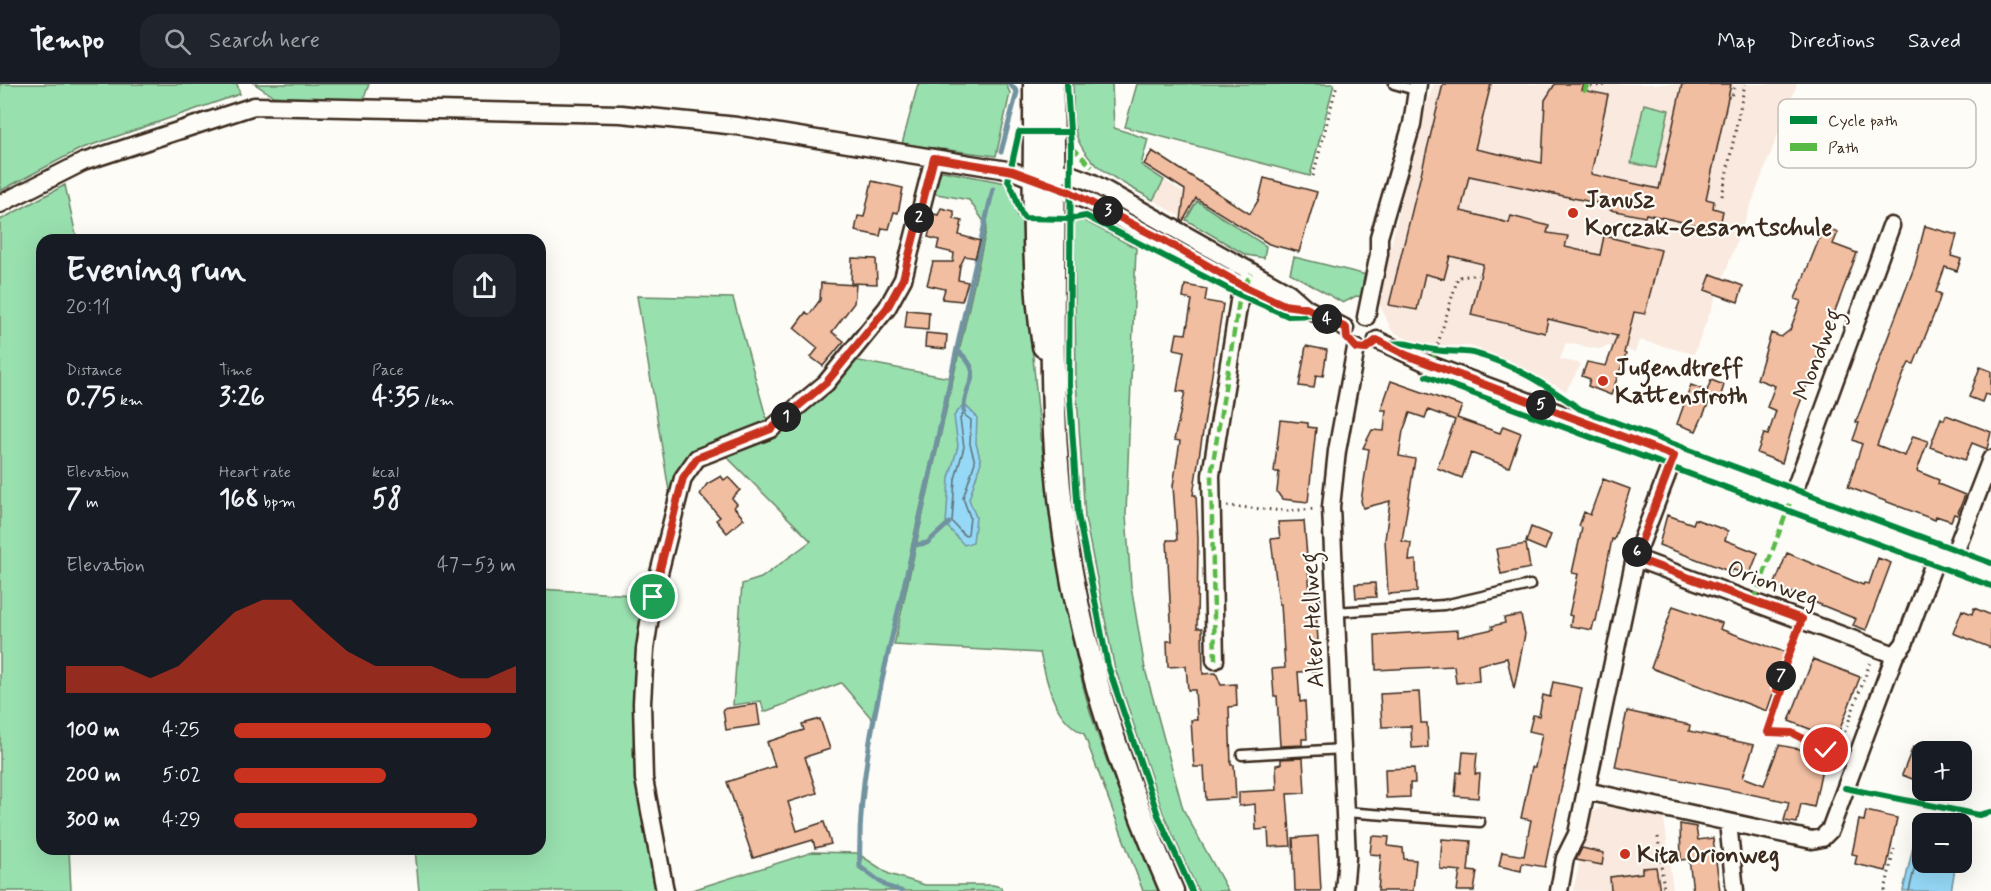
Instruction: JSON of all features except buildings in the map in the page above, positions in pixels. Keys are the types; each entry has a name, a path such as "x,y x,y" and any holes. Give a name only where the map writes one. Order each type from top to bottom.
{"main road":[{"path":"1035,84 1038,175 1062,514 1090,668 1114,744 1172,891"},
{"path":"1038,175 1051,84"}],"street":[{"path":"1366,316 1379,254 1379,237 1412,124 1417,87"},
{"path":"0,204 83,162 254,106 621,114 738,126 1090,182 1247,279 1289,293 1306,308 1346,328"},
{"path":"665,891 644,778 642,703 645,649 653,597 683,478 697,458 771,429 826,383 887,308 903,279 934,158"},
{"name":"Mondweg","path":"1791,500 1891,226"},
{"path":"1215,660 1211,475 1247,279"},
{"path":"1366,316 1352,320 1346,328 1347,338 1356,348 1365,349 1377,340"},
{"path":"1366,316 1377,326 1377,340"},
{"path":"1377,340 1406,355 1991,575"},
{"name":"Alter Hellweg","path":"1344,891 1347,858 1331,507 1337,451 1356,348"},
{"path":"1559,891 1565,858 1577,834 1635,558 1674,456"},
{"path":"1586,791 1812,840 1822,838 1830,830 1894,655 1904,645 1991,459"},
{"name":"Orionweg","path":"1635,558 1894,655"},
{"path":"1728,822 1735,891"}],"lane":[{"path":"1394,84 1417,87"},
{"path":"1335,612 1444,605 1530,585"},
{"path":"1242,755 1343,748"},
{"path":"1345,812 1480,822"}],"path":[{"path":"1313,176 1337,84"},
{"path":"1728,97 1732,98 1735,84"},
{"path":"1722,196 1745,84"},
{"path":"1591,86 1609,85"},
{"path":"1436,350 1458,277 1478,275"},
{"path":"1210,505 1285,511 1331,507"},
{"path":"1802,619 1776,689 1782,691 1768,732 1792,733 1826,750 1836,748 1872,658"},
{"path":"1658,837 1664,891"},
{"path":"1885,891 1894,849"}],"shaded area":[{"name":"Janusz Korczak-Gesamtschule","path":"1434,84 1797,84 1791,99 1778,99 1778,134 1694,354 1639,340 1635,352 1607,346 1599,349 1566,343 1560,359 1581,364 1566,391 1509,360 1470,346 1429,345 1409,340 1392,331 1378,301 1419,125"},
{"path":"1164,180 1197,201 1186,220 1153,200"},
{"name":"Kita Orionweg","path":"1602,806 1664,818 1673,891 1573,891 1591,813"}],"green space":[{"path":"0,84 237,84 240,94 80,149 0,191"},
{"path":"255,84 369,84 363,101 273,96"},
{"path":"918,84 1006,84 1010,93 996,156 902,144"},
{"path":"1073,84 1112,84 1114,128 1148,139 1141,165 1164,180 1153,200 1102,170 1086,154 1075,130"},
{"path":"1137,84 1334,84 1310,176 1125,127"},
{"path":"1644,104 1669,110 1656,168 1631,163"},
{"path":"943,171 1006,183 1014,193 1017,217 1022,219 1042,446 1067,613 1086,698 1095,726 1159,891 1143,891 1084,734 1073,727 1058,710 1049,688 1040,653 894,645 987,226 969,200 931,193 936,174"},
{"path":"65,185 76,234 36,234 36,855 69,855 71,891 0,891 0,220"},
{"path":"1197,201 1266,246 1264,258 1246,255 1186,220"},
{"path":"1085,221 1136,248 1126,515 1131,586 1145,669 1183,809 1228,891 1198,891 1163,813 1114,665 1085,518 1076,381 1074,222"},
{"path":"1294,257 1367,275 1363,297 1356,296 1343,303 1290,273"},
{"path":"637,296 733,298 768,424 692,456 671,503"},
{"path":"854,360 950,378 872,719 841,683 764,712 761,701 733,705 742,584 761,578 811,541 724,454"},
{"path":"546,589 648,596 635,704 633,755 658,891 419,891 416,855 546,855"},
{"path":"813,852 857,853 889,874 925,885 993,885 1001,887 1002,891 689,891"}],"water":[{"path":"962,406 966,406 977,417 976,443 981,462 969,499 976,517 973,542 964,545 946,525 949,478 958,446 954,416"},
{"path":"1912,851 1912,873 1954,873 1951,891 1903,891"}],"waterway":[{"path":"1001,152 1017,92 1010,84"},
{"path":"901,891 886,886 860,867 863,788 876,706 993,189"},
{"path":"958,351 967,360 973,374 964,401 964,411"},
{"path":"914,545 927,543 949,523"}],"marked path":[{"path":"1585,92 1586,86 1591,86"},
{"path":"1072,147 1092,167"},
{"path":"1215,660 1211,475 1240,295 1251,273"},
{"path":"1432,378 1426,376 1436,350"},
{"path":"1754,601 1791,500"}],"cycle path":[{"path":"1067,84 1071,146 1069,384 1078,515 1108,666 1158,815 1192,891"},
{"path":"1070,132 1019,132 1008,181 1024,218 1069,219 1086,216 1240,295 1288,316 1318,315"},
{"path":"1386,345 1405,344 1487,357 1529,376 1580,409 1991,563"},
{"path":"1426,376 1991,586"},
{"path":"1845,788 1979,815 1991,812"}],"place":[{"name":"Janusz Korczak-Gesamtschule","path":"1573,213"},
{"name":"Jugendtreff Kattenstroth","path":"1603,381"},
{"name":"Kita Orionweg","path":"1625,854"}],"route":[{"path":"653,597 683,478 697,458 771,429 826,383 887,308 903,279 934,158 1013,171 1054,185 1163,240 1243,286 1284,305 1306,308 1346,328 1347,338 1356,348 1365,349 1377,340 1406,355 1674,456 1635,558 1802,619 1776,689 1782,691 1768,732 1792,733 1826,750"}]}
